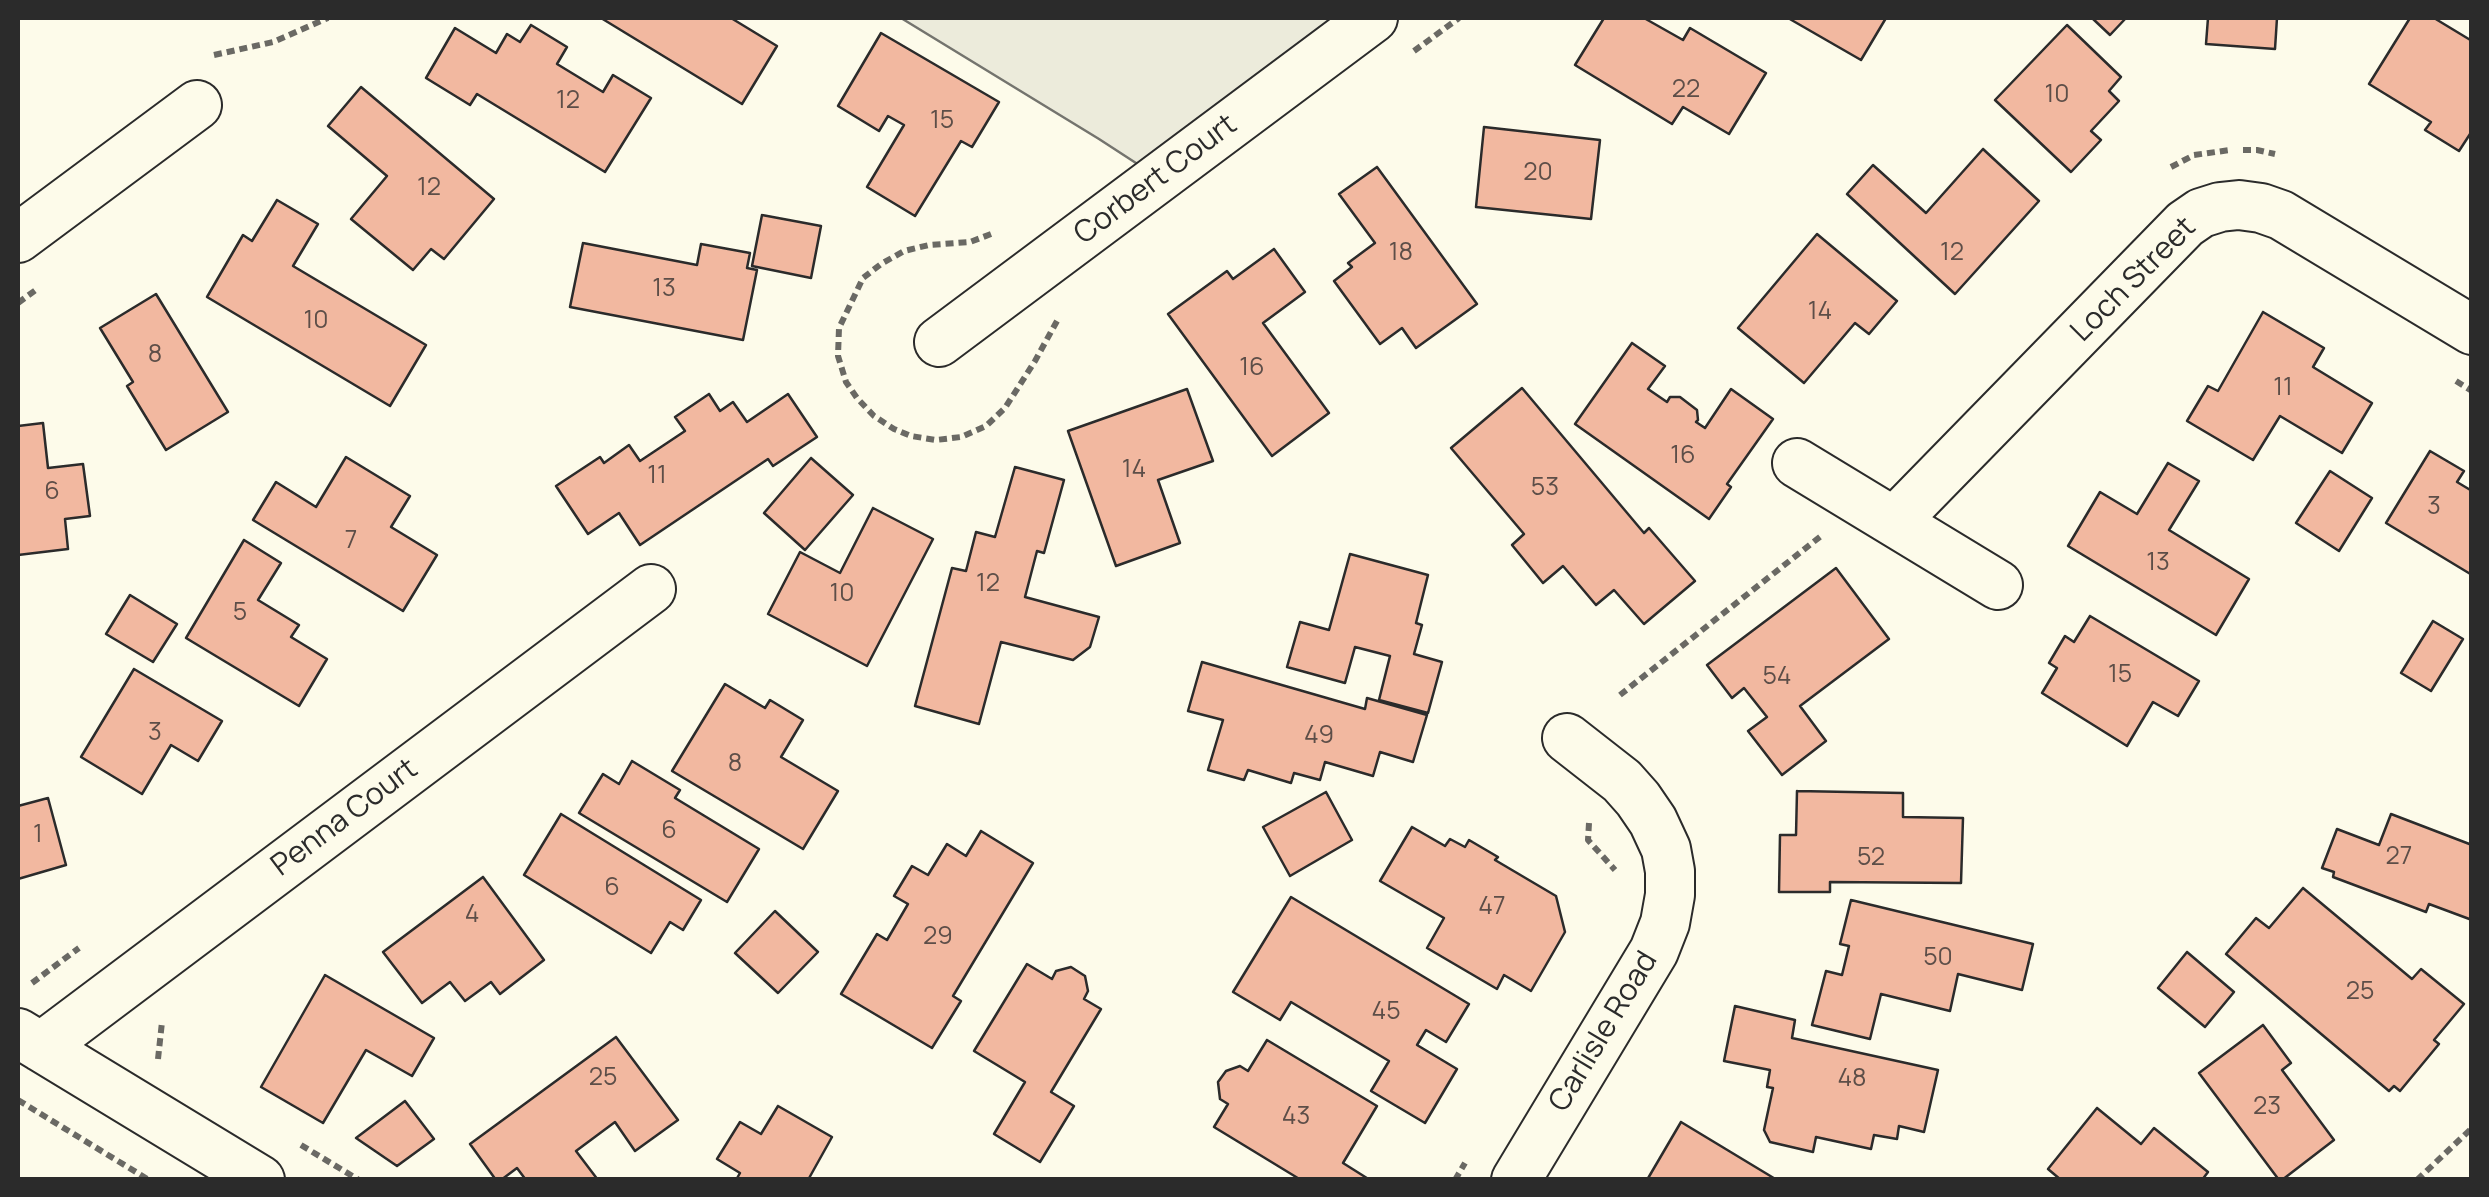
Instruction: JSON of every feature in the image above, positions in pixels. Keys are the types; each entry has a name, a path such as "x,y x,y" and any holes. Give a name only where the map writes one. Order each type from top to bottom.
{"street":[{"name":"Corbert Court","path":"939,342 1374,18"},
{"path":"18,238 198,104"},
{"name":"Loch Street","path":"1895,522 2185,224 2220,207 2261,208 2281,216 2472,330"},
{"path":"1797,463 1998,585"},
{"name":"Penna Court","path":"29,1040 651,589"},
{"name":"Carlisle Road","path":"1516,1180 1654,951 1670,894 1666,850 1646,810 1622,781 1567,738"},
{"path":"29,1040 260,1180"}],"path":[{"path":"2455,380 2472,390"},
{"path":"1620,695 1822,535"},
{"path":"1590,812 1588,840 1620,881"},
{"path":"18,1100 149,1180"},
{"path":"2418,1180 2472,1128"},
{"path":"1455,1180 1465,1163"}],"shaded area":[{"path":"901,18 1373,18 1159,178"}],"building":[{"path":"601,18 731,18 777,46 742,104"},
{"path":"1604,18 1644,18 1683,40 1690,28 1766,73 1729,134 1683,107 1672,124 1575,65"},
{"path":"1788,18 1886,18 1861,60"},
{"path":"2092,18 2126,18 2110,35"},
{"path":"2208,18 2277,18 2275,49 2206,44"},
{"path":"2410,18 2434,18 2472,41 2472,131 2459,151 2425,130 2431,122 2369,84"},
{"path":"531,25 567,47 557,64 603,92 613,75 651,98 605,172 477,94 470,105 426,78 455,28 496,53 507,34 520,42"},
{"path":"2067,25 2121,77 2109,91 2119,101 2091,131 2101,140 2071,172 1995,100"},
{"path":"881,33 999,102 972,147 961,141 915,216 867,187 904,125 888,116 879,131 838,106"},
{"path":"361,87 494,199 444,259 431,249 413,270 351,219 387,176 328,126"},
{"path":"1484,127 1600,140 1591,219 1476,207"},
{"path":"1983,149 2039,201 1955,294 1847,194 1873,165 1926,213"},
{"path":"1377,167 1477,304 1416,348 1402,328 1380,344 1334,281 1352,267 1348,263 1375,243 1339,194"},
{"path":"277,200 318,224 293,266 426,345 390,406 207,297 243,235 252,241"},
{"path":"762,215 821,226 811,278 752,266"},
{"path":"1817,234 1897,301 1869,334 1855,323 1804,383 1738,328"},
{"path":"583,243 697,265 701,244 750,253 747,268 757,270 743,340 570,307"},
{"path":"1274,249 1305,292 1263,323 1329,413 1272,456 1168,314 1227,271 1233,279"},
{"path":"156,294 228,412 166,450 127,386 133,382 100,328"},
{"path":"2263,312 2324,348 2313,367 2372,403 2342,453 2280,416 2253,460 2187,421 2208,386 2218,391"},
{"path":"1632,343 1665,366 1648,389 1667,402 1670,397 1680,397 1697,410 1696,422 1705,428 1731,389 1773,419 1727,484 1731,487 1709,519 1575,424"},
{"path":"1522,388 1644,533 1649,528 1695,581 1644,624 1614,590 1596,605 1563,566 1543,583 1512,545 1524,534 1451,448"},
{"path":"1187,389 1213,461 1158,480 1180,543 1116,566 1068,431"},
{"path":"709,394 720,411 733,402 747,422 788,394 817,437 773,466 768,459 640,545 619,513 588,534 556,486 600,457 604,463 629,445 640,461 685,431 675,417"},
{"path":"43,423 48,468 83,464 90,516 65,519 68,549 18,555 18,426"},
{"path":"2430,451 2464,471 2457,482 2472,491 2472,575 2386,523"},
{"path":"346,457 410,496 391,527 437,555 403,611 253,520 276,482 316,507"},
{"path":"811,458 853,495 805,550 764,513"},
{"path":"2168,463 2199,481 2169,530 2249,579 2216,635 2068,546 2100,492 2137,514"},
{"path":"1015,467 1064,480 1044,553 1037,551 1025,597 1099,617 1090,647 1073,660 1001,642 979,724 915,706 952,568 966,571 976,532 995,537"},
{"path":"2330,471 2372,498 2339,551 2296,523"},
{"path":"873,508 933,539 867,666 768,614 800,552 840,573"},
{"path":"244,540 281,563 258,600 299,625 291,637 327,659 299,706 186,638"},
{"path":"1350,554 1428,575 1416,623 1422,625 1414,654 1442,662 1428,713 1379,700 1390,656 1355,647 1345,683 1287,667 1300,622 1329,630"},
{"path":"1836,568 1889,639 1800,706 1826,741 1782,775 1748,731 1767,717 1744,688 1732,698 1707,665"},
{"path":"130,595 177,624 153,662 106,634"},
{"path":"2090,616 2199,681 2178,716 2153,702 2127,746 2042,693 2057,668 2049,663 2065,636 2074,642"},
{"path":"2433,621 2463,639 2431,691 2401,673"},
{"path":"1202,662 1365,709 1367,698 1427,715 1413,762 1380,752 1373,776 1325,762 1320,780 1294,773 1291,783 1248,770 1244,780 1208,770 1223,720 1188,711"},
{"path":"134,669 222,721 198,761 171,745 142,794 81,757"},
{"path":"725,684 765,708 770,700 803,720 781,757 838,791 803,849 672,771"},
{"path":"632,761 680,790 675,798 759,849 727,902 579,813 603,774 619,784"},
{"path":"1797,791 1903,793 1903,817 1963,818 1961,883 1830,882 1830,892 1779,892 1780,835 1796,835"},
{"path":"1326,792 1352,840 1290,876 1263,827"},
{"path":"48,798 66,865 18,879 18,806"},
{"path":"561,814 701,900 683,930 670,922 651,953 524,875"},
{"path":"2391,814 2472,845 2472,920 2429,904 2426,912 2333,877 2334,872 2322,868 2337,829 2379,845"},
{"path":"1412,827 1445,846 1450,839 1465,847 1469,840 1556,896 1565,932 1531,991 1504,975 1497,989 1427,948 1444,918 1380,881"},
{"path":"981,831 1033,863 953,996 961,1001 932,1048 841,994 877,934 887,940 908,904 894,896 912,866 928,875 947,844 966,856"},
{"path":"483,877 544,960 500,994 491,982 465,1001 450,982 422,1003 383,952"},
{"path":"2303,888 2412,979 2421,969 2464,1004 2434,1040 2439,1044 2400,1091 2394,1086 2389,1091 2226,954 2256,918 2269,928"},
{"path":"1291,897 1469,1004 1446,1042 1426,1030 1417,1045 1457,1069 1425,1123 1371,1091 1389,1061 1291,1002 1280,1020 1233,992"},
{"path":"1851,900 2033,944 2022,990 1958,974 1950,1011 1881,994 1870,1039 1812,1025 1826,971 1842,975 1849,946 1840,944"},
{"path":"775,911 818,952 778,993 735,953"},
{"path":"2187,952 2234,992 2205,1027 2158,988"},
{"path":"1027,964 1052,979 1056,971 1071,967 1085,976 1088,991 1084,999 1101,1009 1051,1092 1074,1106 1040,1162 994,1134 1025,1082 974,1051"},
{"path":"325,975 434,1038 412,1076 366,1050 323,1123 261,1087"},
{"path":"1735,1006 1795,1020 1792,1038 1938,1070 1924,1132 1899,1126 1897,1139 1874,1135 1871,1149 1816,1137 1813,1152 1770,1142 1764,1130 1773,1088 1767,1087 1770,1070 1724,1061"},
{"path":"2263,1025 2291,1063 2282,1070 2334,1140 2282,1180 2199,1073"},
{"path":"616,1037 678,1120 635,1151 615,1122 576,1151 598,1180 526,1180 517,1168 496,1180 470,1144"},
{"path":"1267,1040 1377,1106 1343,1163 1370,1180 1301,1180 1214,1127 1228,1104 1220,1099 1218,1082 1226,1071 1240,1066 1248,1071"},
{"path":"405,1101 434,1139 397,1166 356,1138"},
{"path":"778,1106 832,1137 808,1180 736,1180 740,1173 717,1159 740,1122 761,1134"},
{"path":"2097,1108 2141,1144 2154,1128 2208,1172 2202,1180 2061,1180 2048,1169"},
{"path":"1681,1122 1777,1180 1647,1180"}]}
